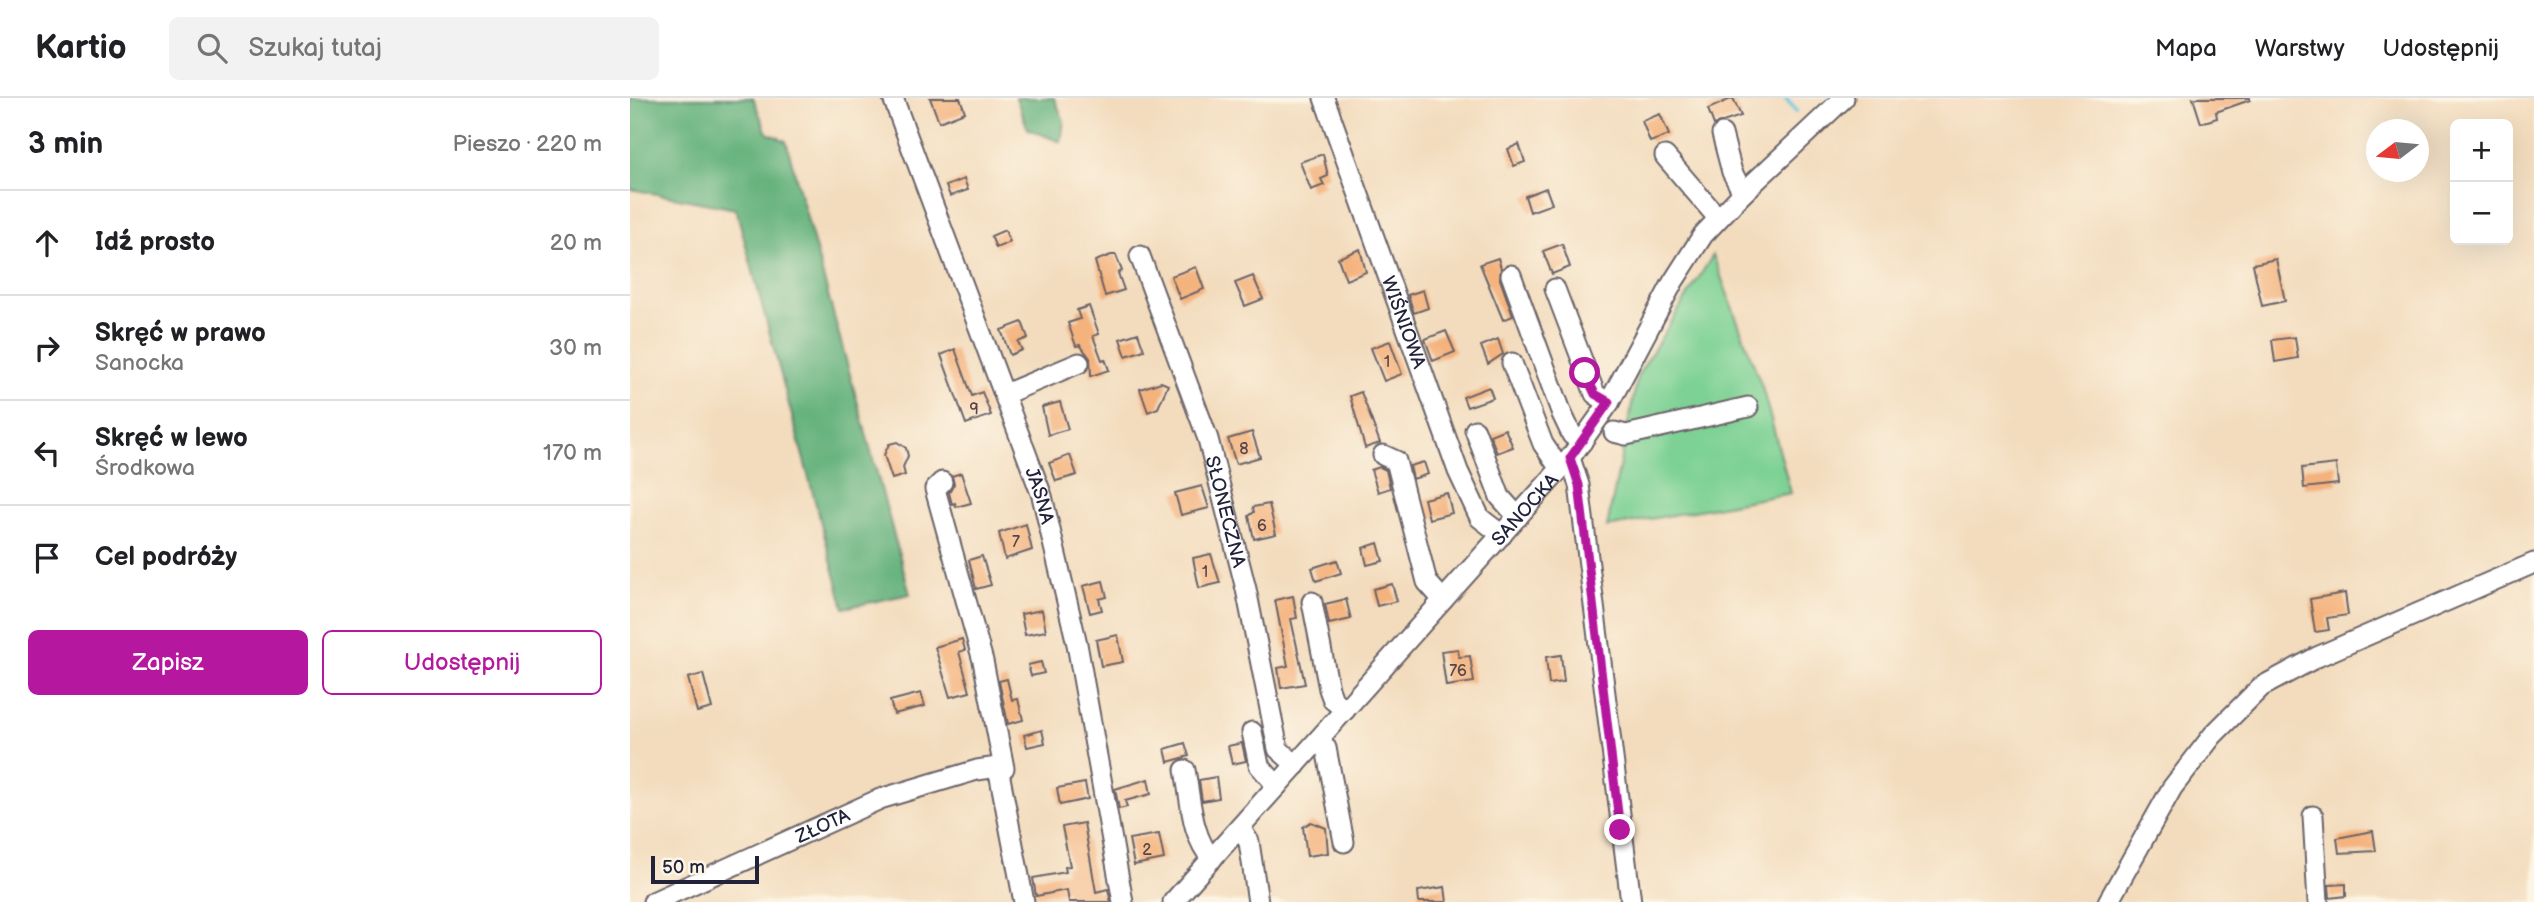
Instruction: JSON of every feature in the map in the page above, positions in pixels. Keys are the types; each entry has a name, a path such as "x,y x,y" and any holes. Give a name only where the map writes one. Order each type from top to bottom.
{"street":[{"name":"WIŚNIOWA","path":"1324,98 1458,471 1480,518 1502,535"},
{"name":"SANOCKA","path":"1173,902 1193,894 1212,859 1571,457 1609,402 1684,263 1718,218 1844,98"},
{"name":"JASNA","path":"894,101 1042,496 1059,562 1095,737 1123,902"},
{"path":"1722,134 1732,172 1743,193"},
{"path":"1665,156 1718,218"},
{"name":"SŁONECZNA","path":"1140,256 1175,346 1211,452 1246,589 1278,749 1296,765"},
{"path":"1511,275 1572,435 1571,457 1579,485 1631,902"},
{"path":"1555,289 1595,394 1609,402"},
{"path":"1512,362 1542,444 1571,457"},
{"path":"1005,394 1079,363"},
{"path":"1614,432 1626,435 1748,407"},
{"path":"1475,430 1500,497 1518,517"},
{"path":"1383,455 1396,461 1427,582 1447,596"},
{"path":"942,482 935,489 983,661 1004,768 998,767 1024,902"},
{"path":"1415,494 1434,575 1447,596"},
{"path":"2108,902 2172,788 2213,735 2261,687 2317,657 2534,563"},
{"path":"1312,602 1329,689 1333,700 1345,710"},
{"path":"1252,732 1259,765 1277,786"},
{"path":"1319,739 1326,748 1344,842"},
{"name":"ZŁOTA","path":"653,902 880,799 977,770 998,767"},
{"path":"1185,770 1197,834 1202,848 1212,859"},
{"path":"2313,816 2318,902"},
{"path":"1240,828 1249,842 1258,902"}],"green space":[{"path":"630,98 753,98 767,133 786,141 910,594 844,608 736,209 630,189"},
{"path":"1016,98 1054,98 1064,121 1061,142 1028,129"},
{"path":"1713,255 1762,387 1791,493 1607,527 1638,375"}],"building":[{"path":"930,98 960,98 965,112 939,122"},
{"path":"1733,98 1741,116 1714,125 1708,109"},
{"path":"2193,98 2250,100 2216,112 2217,118 2201,123"},
{"path":"1660,114 1669,135 1650,142 1642,121"},
{"path":"1519,144 1525,162 1514,166 1508,149"},
{"path":"1323,154 1328,176 1321,179 1324,185 1311,190 1300,162"},
{"path":"964,179 968,190 950,196 946,186"},
{"path":"1546,188 1552,204 1530,212 1525,196"},
{"path":"1005,230 1010,242 996,248 991,236"},
{"path":"1562,244 1570,267 1552,274 1543,251"},
{"path":"1360,249 1366,272 1346,280 1338,258"},
{"path":"1116,255 1122,271 1118,273 1124,290 1105,296 1095,261"},
{"path":"1498,258 1500,279 1513,316 1503,320 1480,264"},
{"path":"2276,259 2285,301 2262,306 2253,264"},
{"path":"1196,267 1204,289 1180,299 1171,276"},
{"path":"1253,276 1263,299 1245,306 1235,283"},
{"path":"1423,290 1428,308 1414,313 1408,295"},
{"path":"1089,306 1099,334 1093,336 1109,370 1091,376 1090,358 1080,345 1076,346 1068,323 1080,319 1077,310"},
{"path":"1022,322 1028,338 1018,342 1022,350 1010,355 1001,330"},
{"path":"1446,331 1455,352 1433,361 1425,339"},
{"path":"1138,333 1144,350 1126,356 1120,339"},
{"path":"2295,337 2298,358 2275,362 2272,340"},
{"path":"1498,339 1503,354 1488,364 1481,346"},
{"path":"1390,341 1402,374 1384,381 1371,348"},
{"path":"955,349 972,396 982,392 991,415 966,424 941,355"},
{"path":"1161,382 1168,385 1158,408 1148,412 1140,389"},
{"path":"1489,387 1493,398 1467,407 1463,397"},
{"path":"1361,392 1380,443 1365,448 1350,396"},
{"path":"1060,402 1068,429 1048,435 1042,407"},
{"path":"1505,429 1513,447 1497,453 1490,435"},
{"path":"1252,432 1260,457 1236,464 1228,439"},
{"path":"897,442 906,448 908,456 903,467 905,475 892,479 884,455 889,444"},
{"path":"1070,455 1077,475 1056,481 1049,463"},
{"path":"1424,462 1428,474 1413,479 1410,466"},
{"path":"2336,464 2338,484 2304,488 2302,468"},
{"path":"1380,467 1386,470 1390,488 1378,492 1371,470"},
{"path":"961,473 971,503 956,507 955,503 952,504 949,493 954,484 952,476"},
{"path":"1202,486 1209,508 1181,515 1175,493"},
{"path":"1447,493 1452,513 1429,519 1424,499"},
{"path":"1269,504 1276,534 1254,539 1249,516 1254,512 1253,507"},
{"path":"1026,524 1032,550 1005,559 999,533"},
{"path":"1378,543 1383,561 1367,565 1363,548"},
{"path":"1211,554 1220,583 1199,588 1193,558"},
{"path":"982,556 991,585 976,589 969,560"},
{"path":"1337,560 1341,573 1316,581 1312,568"},
{"path":"1103,581 1107,597 1099,599 1102,610 1090,613 1083,586"},
{"path":"1392,584 1397,601 1377,606 1373,589"},
{"path":"2345,593 2348,615 2327,618 2329,630 2315,632 2310,599"},
{"path":"1293,596 1297,618 1291,619 1305,684 1281,688 1278,668 1288,666 1275,600"},
{"path":"1346,599 1351,619 1329,624 1325,604"},
{"path":"1042,610 1046,631 1025,635 1021,614"},
{"path":"1118,635 1123,662 1101,666 1096,640"},
{"path":"962,639 965,650 959,652 970,692 950,697 935,647"},
{"path":"1458,649 1459,657 1470,656 1474,682 1446,686 1441,651"},
{"path":"1561,655 1564,682 1549,684 1546,657"},
{"path":"1041,662 1044,673 1031,676 1028,665"},
{"path":"703,674 712,708 697,712 688,678"},
{"path":"1007,679 1012,700 1018,699 1023,720 1008,724 999,681"},
{"path":"921,693 925,706 894,714 890,701"},
{"path":"1042,730 1045,743 1027,747 1024,735"},
{"path":"1185,743 1189,756 1168,762 1165,749"},
{"path":"1242,743 1246,761 1232,764 1228,746"},
{"path":"1216,777 1219,798 1202,801 1199,780"},
{"path":"1148,779 1151,794 1125,801 1127,807 1119,809 1115,789"},
{"path":"1085,783 1088,799 1060,805 1057,788"},
{"path":"1311,822 1326,828 1328,853 1307,856 1303,827"},
{"path":"1084,823 1096,892 1108,889 1111,902 1069,902 1067,890 1036,896 1033,878 1066,872 1065,867 1070,866 1062,827"},
{"path":"2373,831 2376,851 2339,853 2337,838"},
{"path":"1159,834 1164,859 1134,865 1129,839"},
{"path":"2346,884 2346,896 2330,898 2329,885"},
{"path":"1445,887 1447,902 1419,902 1418,891"}],"waterway":[{"path":"1786,98 1796,111"}],"route":[{"path":"1585,373 1595,394 1609,402 1570,458 1579,485 1620,830"}]}
